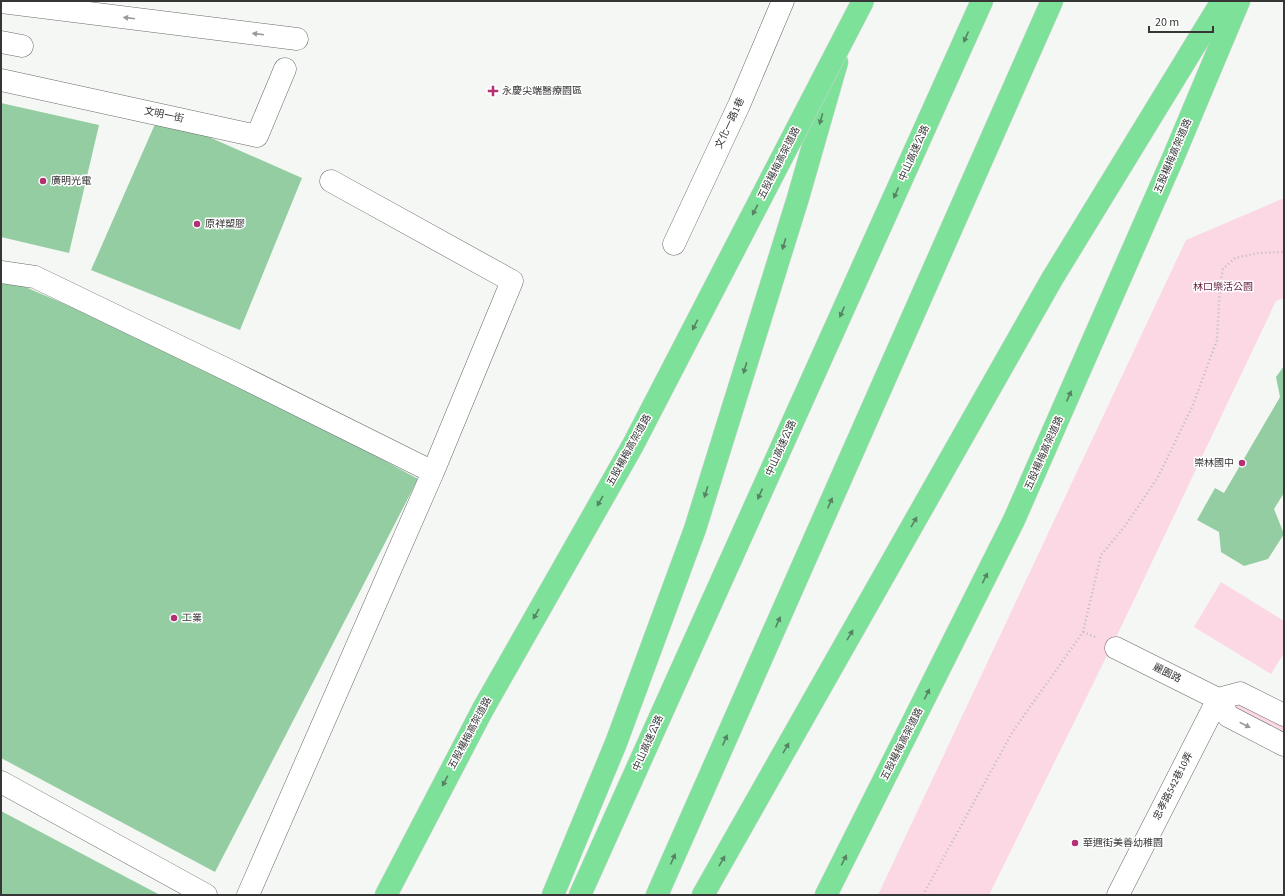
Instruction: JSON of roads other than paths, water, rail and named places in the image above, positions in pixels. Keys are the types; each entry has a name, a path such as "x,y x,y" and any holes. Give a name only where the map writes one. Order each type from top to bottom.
{"highway":[{"path":"553,895 616,743 695,529 798,198 855,1"},
{"name":"五股楊梅高架道路","path":"386,895 483,709 633,445 863,1"},
{"name":"中山高速公路","path":"580,895 982,1"},
{"path":"657,895 1052,1"},
{"name":"五股楊梅高架道路","path":"826,895 1014,520 1173,158 1240,1"},
{"path":"703,895 1052,279 1220,5"}],"street":[{"name":"文化一路1巷","path":"674,244 739,105 783,1"},
{"path":"1,2 297,39"},
{"name":"文明一街","path":"1,80 257,136 285,69"},
{"path":"248,895 433,472 512,281 331,181"},
{"path":"1,272 35,277 232,372 433,472"},
{"name":"麗園路","path":"1116,648 1218,698"},
{"path":"1284,715 1240,693 1218,698 1228,716 1284,744"},
{"name":"忠孝路542巷10弄","path":"1118,895 1218,698"},
{"path":"1,782 206,895"}],"place":[{"name":"永慶尖端醫療園區","path":"493,91"},
{"name":"廣明光電","path":"43,181"},
{"name":"原祥塑膠","path":"197,224"},
{"name":"崇林國中","path":"1242,463"},
{"name":"工業","path":"174,618"},
{"name":"華邇街美善幼稚園","path":"1075,843"}],"park label":[{"name":"林口樂活公園","path":"1223,287"}]}
